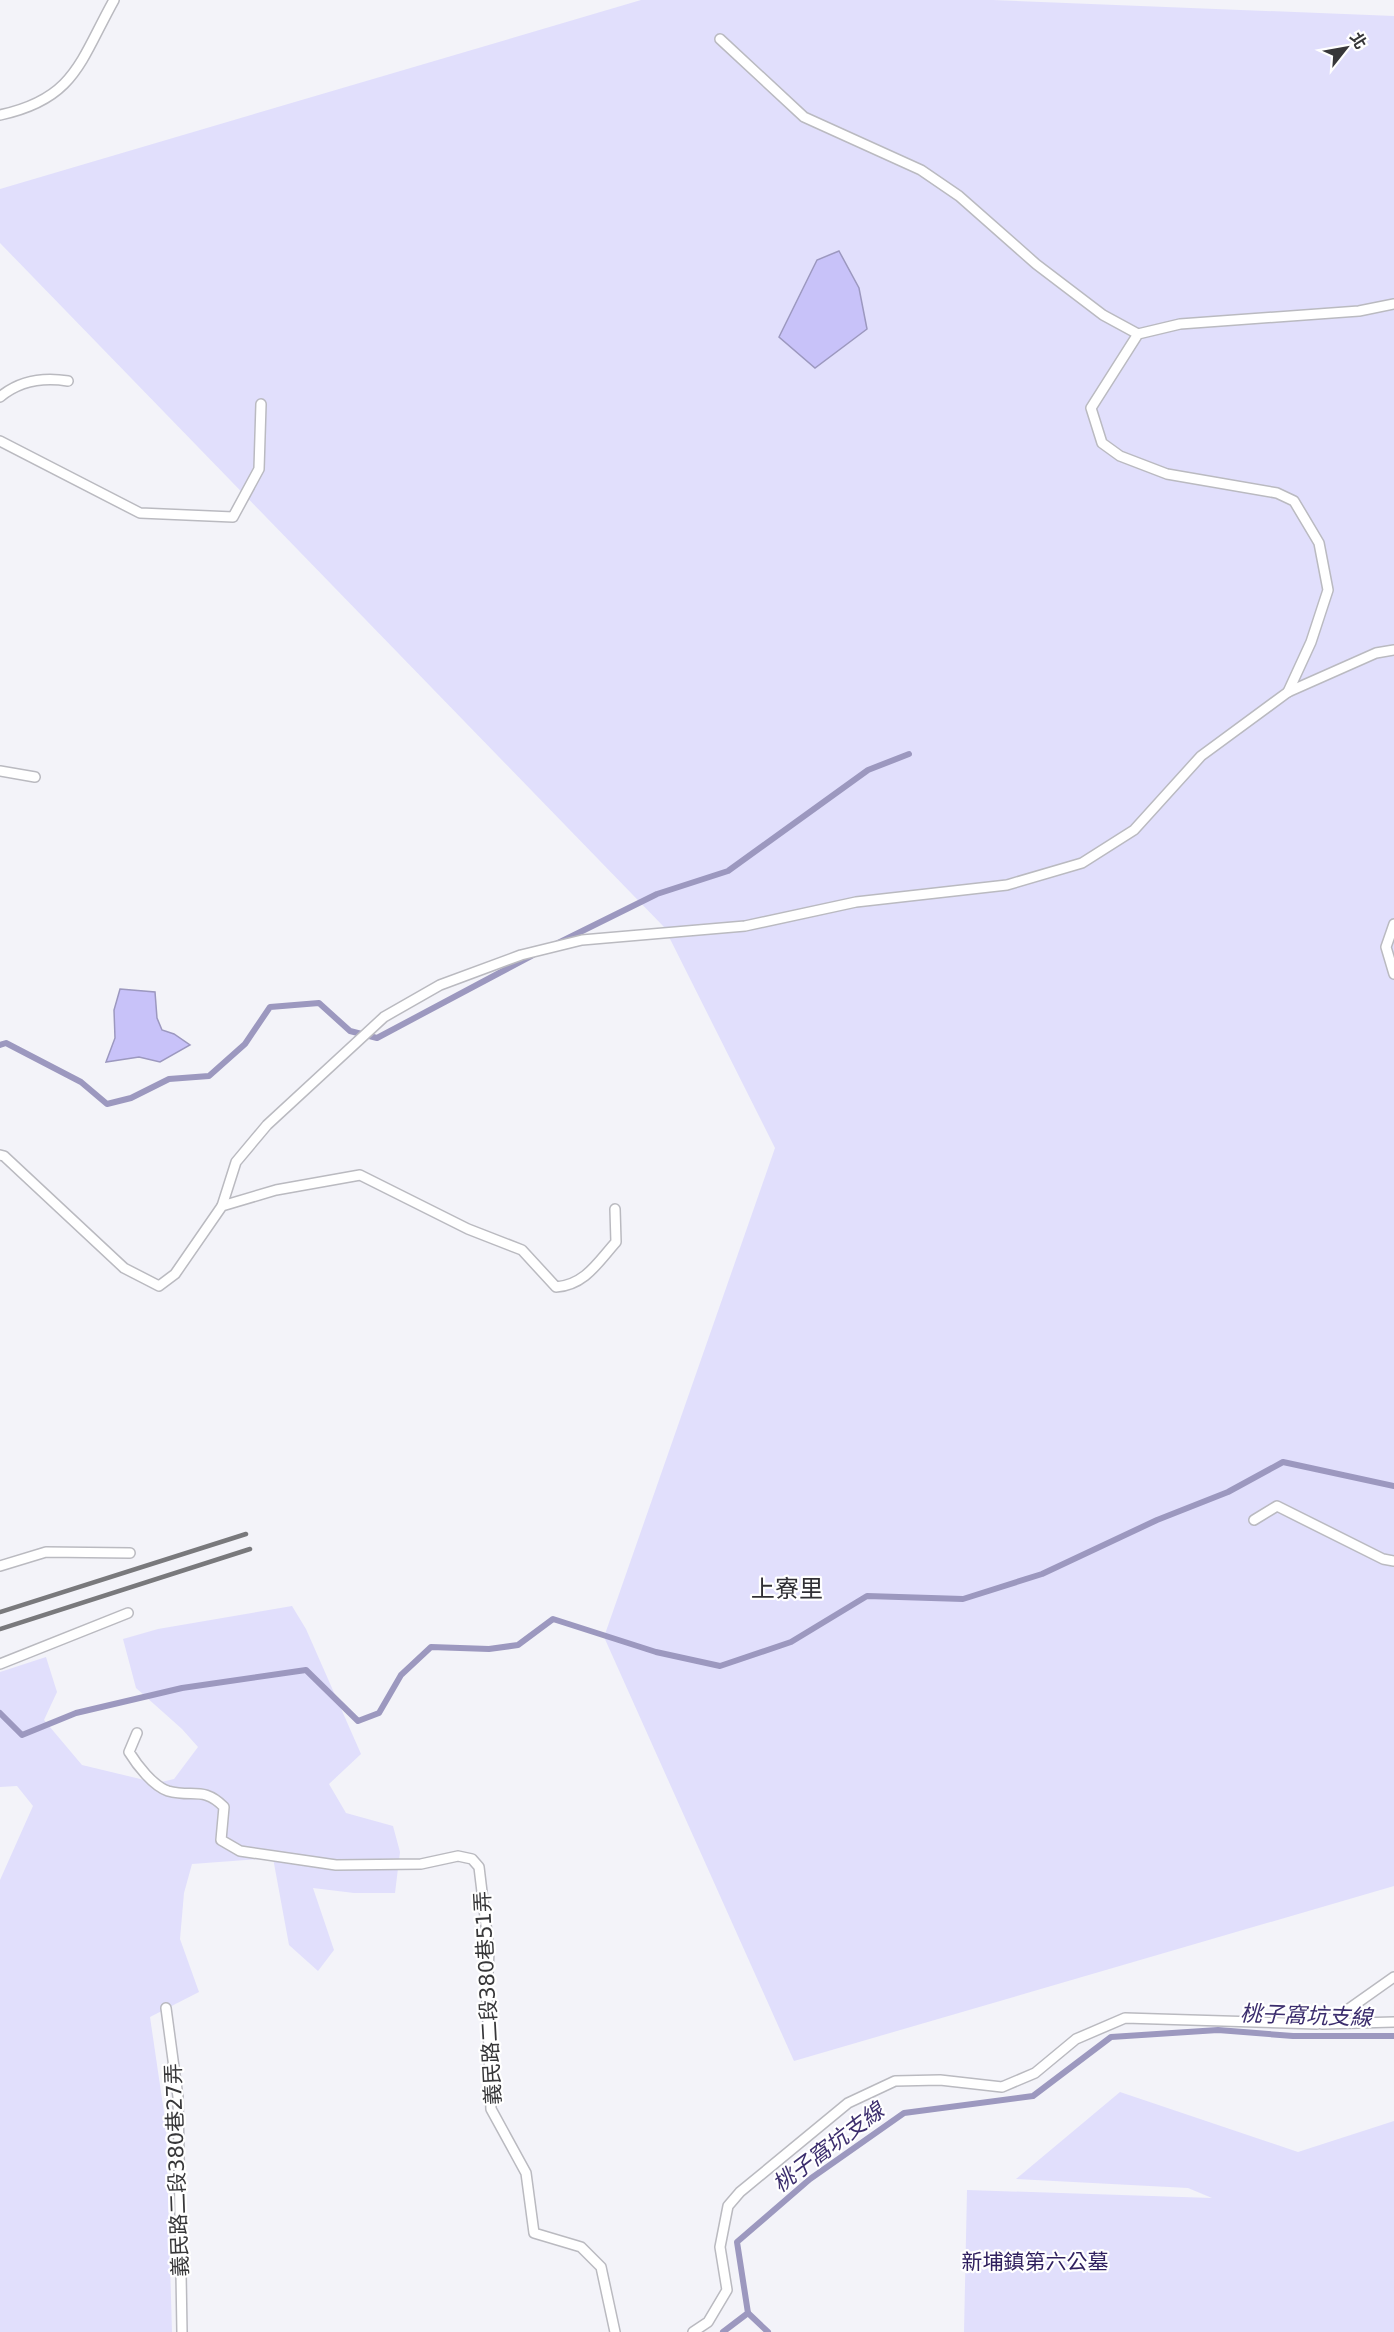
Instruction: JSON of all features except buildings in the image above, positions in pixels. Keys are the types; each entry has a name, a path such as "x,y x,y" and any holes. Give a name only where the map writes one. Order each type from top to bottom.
{"lane":[{"path":"0,115 36,105 50,97 71,79 114,0"},
{"path":"720,39 804,117 921,170 959,196 1061,284 1103,315 1138,334 1180,324 1359,311 1394,304"},
{"path":"1138,334 1091,408 1102,443 1120,456 1167,474 1277,493 1294,501 1320,543 1328,590 1311,642 1288,692"},
{"path":"0,398 12,387 27,383 49,378 68,381"},
{"path":"0,441 140,513 233,517 259,470 261,404"},
{"path":"0,1155 4,1156 124,1268 159,1286 175,1274 222,1206 236,1162 267,1125 384,1017 440,985 521,955 582,940 745,926 856,902 1007,885 1082,863 1134,830 1201,756 1288,692 1376,653 1394,650"},
{"path":"0,771 35,777"},
{"path":"1394,924 1386,947 1394,974"},
{"path":"222,1206 276,1190 360,1175 468,1229 522,1250 556,1287 569,1286 582,1280 616,1242 615,1209"},
{"path":"1254,1520 1277,1506 1383,1559 1394,1561"},
{"path":"0,1566 46,1552 130,1552"},
{"path":"0,1664 128,1613"},
{"name":"義民路二段380巷51弄","path":"137,1733 129,1752 141,1771 167,1791 213,1796 224,1807 221,1840 240,1851 336,1865 421,1864 458,1856 472,1858 479,1867 489,1950 487,1996 491,2109 526,2173 534,2234 581,2247 601,2267 615,2332"},
{"path":"1317,2024 1343,2013 1394,1977"},
{"name":"義民路二段380巷27弄","path":"166,2008 178,2097 182,2332"},
{"path":"693,2332 708,2322 727,2290 720,2247 729,2206 740,2192 848,2103 895,2081 940,2080 1002,2087 1035,2073 1076,2039 1125,2018 1317,2024 1394,2022"}],"green space":[{"path":"641,0 993,0 1394,16 1394,1886 794,2061 604,1637 775,1148 664,927 0,243 0,189"},
{"path":"292,1606 306,1629 361,1754 329,1784 346,1813 393,1826 400,1852 395,1893 354,1893 313,1888 334,1950 318,1971 289,1945 273,1858 192,1864 184,1893 180,1939 199,1992 150,2017 166,2126 172,2332 0,2332 0,1880 33,1806 17,1786 0,1787 0,1672 46,1657 57,1692 44,1720 82,1765 157,1783 174,1779 198,1747 182,1729 136,1688 123,1639 158,1629"},
{"name":"新埔鎮第六公墓","path":"1120,2092 1298,2152 1394,2121 1394,2332 964,2332 967,2190 1212,2198 1188,2188 1016,2179"}],"shaded area":[{"path":"839,251 859,288 867,329 815,368 779,337 817,260"},
{"path":"120,989 155,992 157,1018 162,1030 174,1034 190,1045 160,1062 139,1057 106,1062 115,1038 114,1010"}],"waterway":[{"path":"558,943 657,894 728,871 868,770 909,754"},
{"path":"0,1045 6,1043 81,1082 107,1104 131,1098 169,1079 209,1076 245,1044 270,1007 319,1003 350,1031 377,1038 533,955"},
{"path":"0,1713 22,1735 76,1713 182,1688 306,1670 358,1721 379,1713 401,1675 431,1647 489,1649 518,1645 553,1619 656,1652 720,1666 791,1642 867,1596 963,1599 1042,1574 1157,1520 1228,1492 1283,1462 1394,1486"},
{"name":"桃子窩坑支線","path":"723,2332 748,2313 737,2242 810,2179 904,2113 1033,2096 1111,2037 1218,2030 1293,2036 1394,2036"},
{"path":"748,2313 768,2332"}],"railway":[{"path":"0,1612 246,1534"},
{"path":"0,1629 250,1549"}],"district":[{"name":"上寮里","path":"787,1589"}]}
